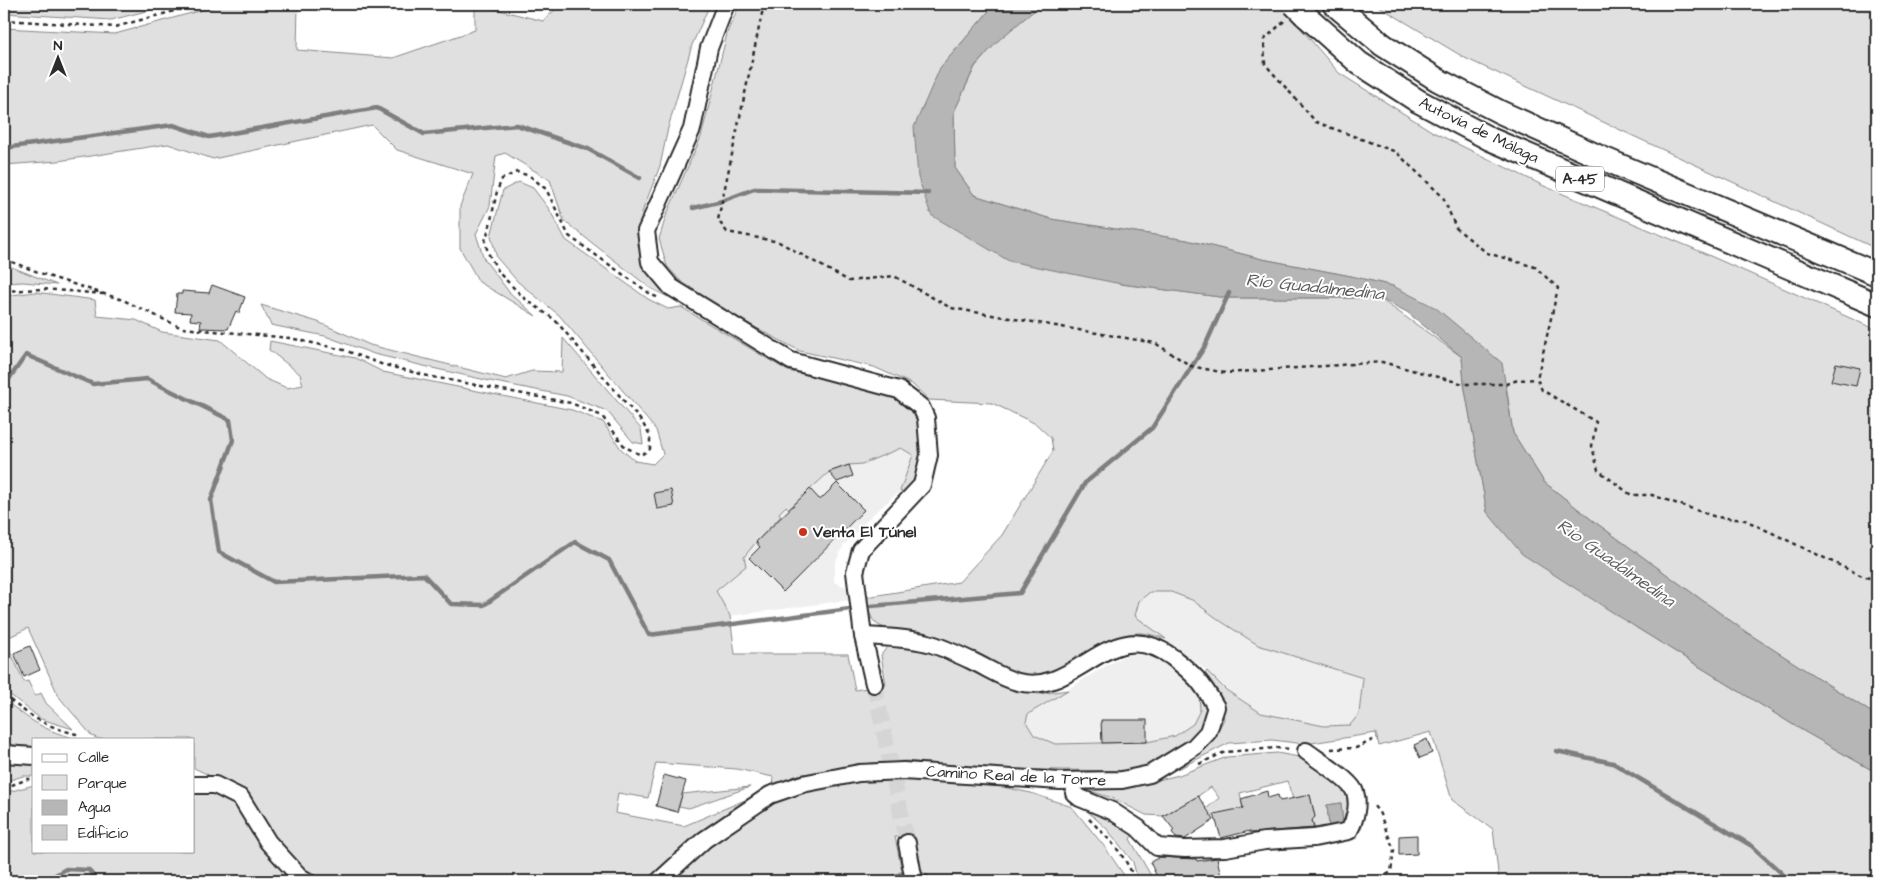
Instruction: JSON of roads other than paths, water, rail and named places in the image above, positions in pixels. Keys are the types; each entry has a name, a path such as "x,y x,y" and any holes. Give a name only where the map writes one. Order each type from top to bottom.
{"highway":[{"name":"Autovía de Málaga","path":"1334,4 1391,50 1438,80 1500,112 1602,158 1877,274"},
{"name":"Autovía de Málaga","path":"1296,11 1359,63 1418,101 1490,139 1877,305"}],"street":[{"path":"726,4 709,48 692,129 646,231 650,262 671,287 791,361 899,390 920,407 926,418 930,455 922,485 862,550 855,572 864,636 874,684"},
{"name":"Camino Real de la Torre","path":"659,881 704,840 764,799 770,795 802,784 859,773 903,770 1060,781 1122,780 1150,774 1194,746 1208,732 1216,707 1202,683 1191,671 1165,652 1146,643 1130,643 1114,647 1055,680 1037,684 1018,682 929,643 902,638 864,636"},
{"path":"1074,793 1080,798 1112,811 1138,828 1157,847 1185,849 1225,848 1265,841 1314,838 1349,831 1355,821 1357,801 1354,790 1338,774 1306,751"},
{"path":"4,754 32,756"},
{"path":"195,785 215,785 241,798 268,842 300,877 307,881"},
{"path":"906,843 914,881"}],"water":[{"name":"Río Guadalmedina","path":"995,4 1042,4 1000,39 975,66 954,112 955,168 974,195 1051,219 1187,240 1262,259 1393,286 1436,308 1502,363 1513,433 1544,482 1592,520 1746,632 1877,716 1877,773 1800,729 1522,554 1487,512 1464,384 1462,357 1407,312 1379,298 1227,298 1121,284 1009,261 931,215 918,177 914,127 940,68"},
{"path":"1341,803 1343,825 1329,826 1327,805"}],"waterway":[{"path":"4,148 173,125 209,137 377,108 424,134 517,125 588,149 640,178"},
{"path":"693,208 722,201 754,189 928,193"},
{"path":"871,606 1020,593 1085,483 1152,428 1205,346 1229,293"},
{"path":"4,386 26,355 93,384 147,379 230,420 233,440 211,500 219,552 274,582 424,575 451,604 484,605 575,542 609,560 649,635 850,609"},
{"path":"1556,751 1613,763 1752,846 1790,881"},
{"path":"45,881 66,869 89,870 96,881"},
{"path":"853,881 890,878 903,873"},
{"path":"922,874 934,881"}],"tunnel":[{"path":"874,684 907,843"}],"place":[{"name":"Venta El Túnel","path":"803,532"}]}
